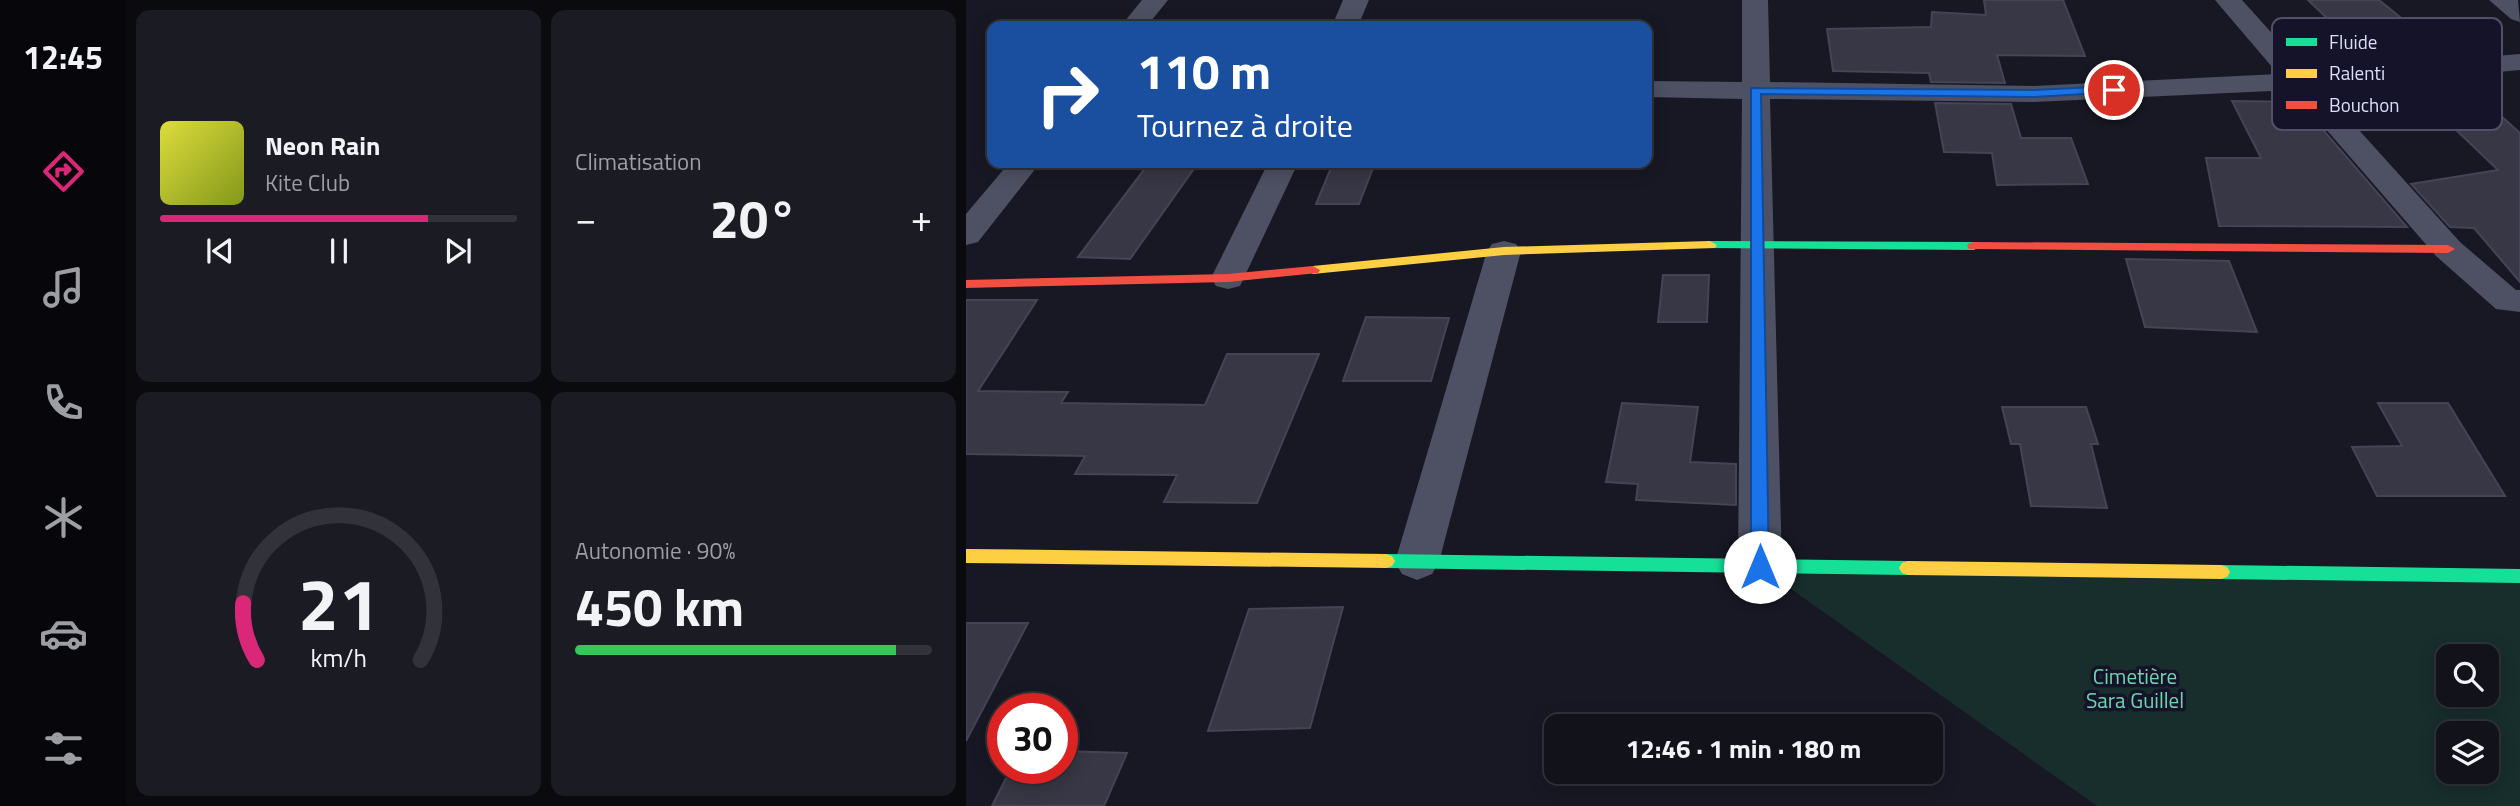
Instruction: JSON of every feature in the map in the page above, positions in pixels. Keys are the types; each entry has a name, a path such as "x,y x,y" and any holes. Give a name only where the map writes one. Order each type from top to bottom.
{"street":[{"path":"1138,21 1156,0"},
{"path":"1347,21 1356,0"},
{"path":"1755,0 1760,567"},
{"path":"2228,0 2272,50"},
{"path":"2502,0 2520,14"},
{"path":"2502,64 2520,62"},
{"path":"1652,89 2034,94 2272,82"},
{"path":"2343,130 2448,249 2508,301 2520,301"},
{"path":"967,233 1020,168"},
{"path":"1228,278 1281,168"},
{"path":"966,284 1228,278 1504,251 1756,244 2448,249"},
{"path":"1417,562 1504,251"},
{"path":"966,556 2520,576"}],"green space":[{"name":"Cimetière Sara Guillel","path":"1760,567 2520,576 2520,806 2097,806"}],"building":[{"path":"1984,0 2063,0 2085,56 1997,55 2005,83 1931,82 1929,73 1833,71 1827,29 1931,27 1932,12 1986,15"},
{"path":"2308,0 2379,0 2401,18 2327,18"},
{"path":"2232,101 2272,102 2272,130 2323,130 2407,227 2219,226 2206,158 2261,158"},
{"path":"1935,103 2011,104 2021,138 2071,138 2088,184 1997,185 1992,153 1944,152"},
{"path":"2502,117 2520,133 2520,282 2474,228 2450,227 2411,184 2498,170 2456,130 2502,130"},
{"path":"1145,168 1194,168 1130,259 1078,257"},
{"path":"1331,168 1373,168 1359,204 1316,204"},
{"path":"2126,259 2229,261 2257,332 2145,327"},
{"path":"1663,275 1709,275 1707,322 1658,322"},
{"path":"966,300 1037,300 978,391 1068,392 1061,403 1205,405 1227,354 1319,354 1257,503 1164,502 1177,475 1075,474 1085,456 966,454"},
{"path":"1366,317 1449,318 1431,381 1343,381"},
{"path":"1622,403 1698,407 1690,462 1736,464 1736,505 1636,500 1638,484 1606,482"},
{"path":"2378,403 2448,403 2505,496 2377,496 2352,447 2402,446"},
{"path":"2002,407 2086,407 2098,444 2091,444 2107,508 2031,506 2020,444 2011,444"},
{"path":"1343,607 1310,728 1208,731 1249,609"},
{"path":"966,623 1028,623 991,693 987,693 987,701 966,741"},
{"path":"1078,751 1127,753 1104,806 992,806 1003,784 1078,784"}],"traffic: fast":[{"path":"1710,245 1974,246"},
{"path":"1386,561 1908,568"},
{"path":"2221,572 2520,576"}],"traffic: slow":[{"path":"1313,270 1504,251 1710,245"},
{"path":"966,556 1386,561"},
{"path":"1908,568 2221,572"}],"traffic: jam":[{"path":"1974,246 2448,249"},
{"path":"966,284 1228,278 1313,270"}],"route":[{"path":"1760,567 1755,90 2034,94 2114,90"}]}
